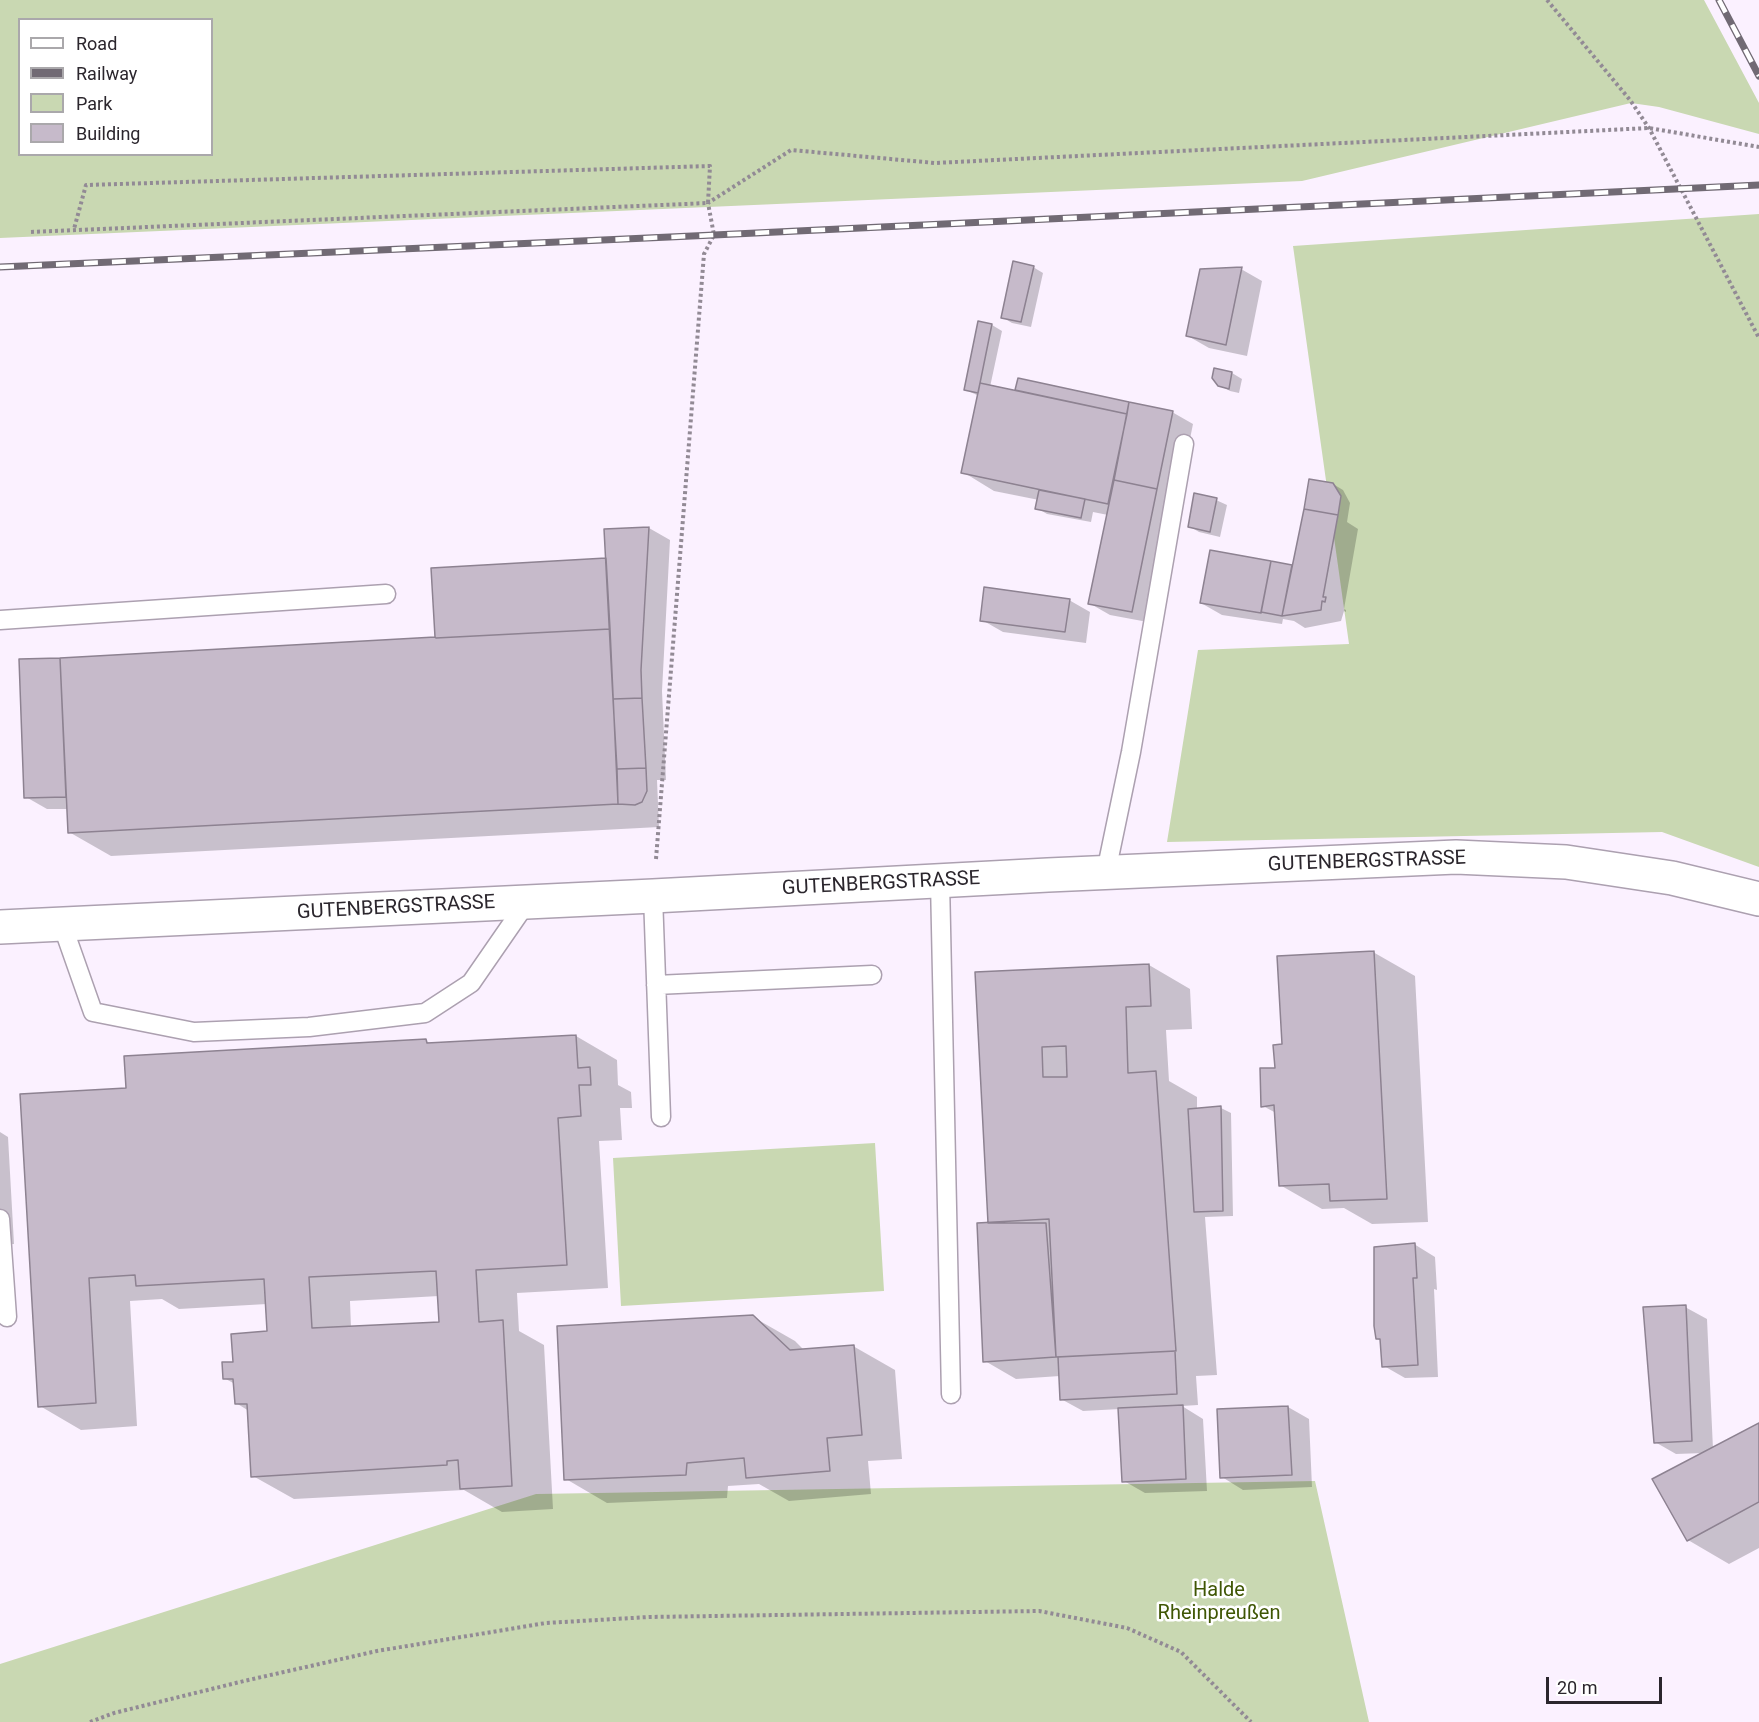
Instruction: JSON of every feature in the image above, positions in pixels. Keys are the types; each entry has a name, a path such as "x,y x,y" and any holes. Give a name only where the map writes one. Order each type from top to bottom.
{"street":[{"name":"GUTENBERGSTRASSE","path":"0,927 1106,872 1456,857 1566,862 1672,878 1759,899"}],"lane":[{"path":"1106,872 1131,752 1184,444"},
{"path":"0,620 386,594"},
{"path":"940,881 951,1394"},
{"path":"653,896 661,1117"},
{"path":"62,924 93,1012 194,1032 309,1027 424,1012 471,983 527,902"},
{"path":"0,919 0,927"},
{"path":"656,985 872,975"},
{"path":"0,1220 7,1317"}],"path":[{"path":"1547,0 1630,100 1649,128 1759,338"},
{"path":"31,232 708,203 791,150 935,163 1649,128 1759,147"},
{"path":"74,229 86,185 710,166 708,203 714,235 704,254 653,896"},
{"path":"90,1722 114,1713 378,1651 546,1623 649,1617 1039,1611 1127,1628 1181,1652 1251,1722"}],"green space":[{"path":"0,0 1704,0 1759,103 1759,134 1659,107 1631,103 1302,181 0,238"},
{"path":"1759,214 1759,867 1662,832 1167,842 1198,650 1349,644 1293,246"},
{"path":"875,1143 884,1291 621,1306 613,1158"},
{"name":"Halde Rheinpreußen","path":"1315,1481 1369,1722 0,1722 0,1664 536,1494"}],"building":[{"path":"1013,261 1034,266 1021,322 1001,318"},
{"path":"1242,267 1226,345 1186,336 1200,269"},
{"path":"978,321 992,324 978,393 964,390"},
{"path":"1214,368 1232,372 1229,389 1218,386 1212,378"},
{"path":"1018,378 1129,402 1127,414 1015,390"},
{"path":"980,383 1127,414 1108,504 961,473"},
{"path":"1129,402 1173,411 1157,489 1114,480"},
{"path":"1309,479 1333,483 1341,496 1338,515 1304,509"},
{"path":"1114,480 1157,489 1132,612 1088,604"},
{"path":"1039,490 1085,499 1081,518 1035,509"},
{"path":"1194,493 1217,498 1210,532 1188,527"},
{"path":"1304,509 1338,515 1323,597 1326,597 1325,602 1322,601 1321,610 1282,616"},
{"path":"649,527 641,670 642,698 613,699 604,529"},
{"path":"1210,550 1271,561 1261,613 1200,603"},
{"path":"606,558 610,629 435,637 431,568"},
{"path":"1271,561 1292,565 1282,616 1261,612"},
{"path":"984,587 1070,599 1065,632 980,621"},
{"path":"610,629 618,804 68,833 60,658"},
{"path":"60,658 66,797 24,798 19,659"},
{"path":"642,698 646,768 617,769 613,699"},
{"path":"646,768 647,791 642,802 635,805 618,804 617,769"},
{"path":"1374,951 1387,1199 1330,1201 1329,1184 1279,1186 1274,1105 1261,1107 1260,1068 1275,1068 1273,1045 1282,1044 1277,956"},
{"path":"1149,964 1151,1006 1126,1007 1128,1073 1156,1071 1176,1351 1056,1357 1046,1223 988,1223 975,972","holes":["1066,1046 1067,1077 1043,1077 1042,1047"]},
{"path":"576,1035 578,1068 590,1067 591,1085 579,1085 581,1116 558,1118 567,1265 476,1270 479,1322 503,1320 512,1486 460,1489 458,1460 447,1461 447,1465 251,1477 247,1404 235,1404 233,1379 223,1379 222,1362 233,1362 231,1334 267,1331 264,1279 136,1286 135,1275 89,1278 96,1403 38,1407 20,1094 126,1088 124,1056 426,1039 427,1043","holes":["436,1271 439,1322 312,1328 309,1277"]},
{"path":"1221,1106 1223,1211 1194,1212 1188,1109"},
{"path":"1049,1219 1056,1357 983,1362 977,1223"},
{"path":"1415,1243 1417,1278 1413,1278 1418,1365 1382,1367 1380,1339 1376,1339 1374,1326 1374,1247"},
{"path":"1686,1305 1692,1441 1654,1443 1643,1307"},
{"path":"753,1315 790,1350 854,1345 862,1435 827,1438 830,1471 746,1478 744,1458 687,1463 686,1475 564,1480 557,1326"},
{"path":"1175,1351 1177,1394 1060,1400 1058,1357"},
{"path":"1183,1405 1186,1479 1122,1482 1118,1408"},
{"path":"1288,1406 1292,1475 1220,1478 1217,1409"},
{"path":"1759,1423 1759,1502 1687,1541 1652,1479"}],"railway":[{"path":"1719,0 1759,76"},
{"path":"0,267 1759,185"}]}
